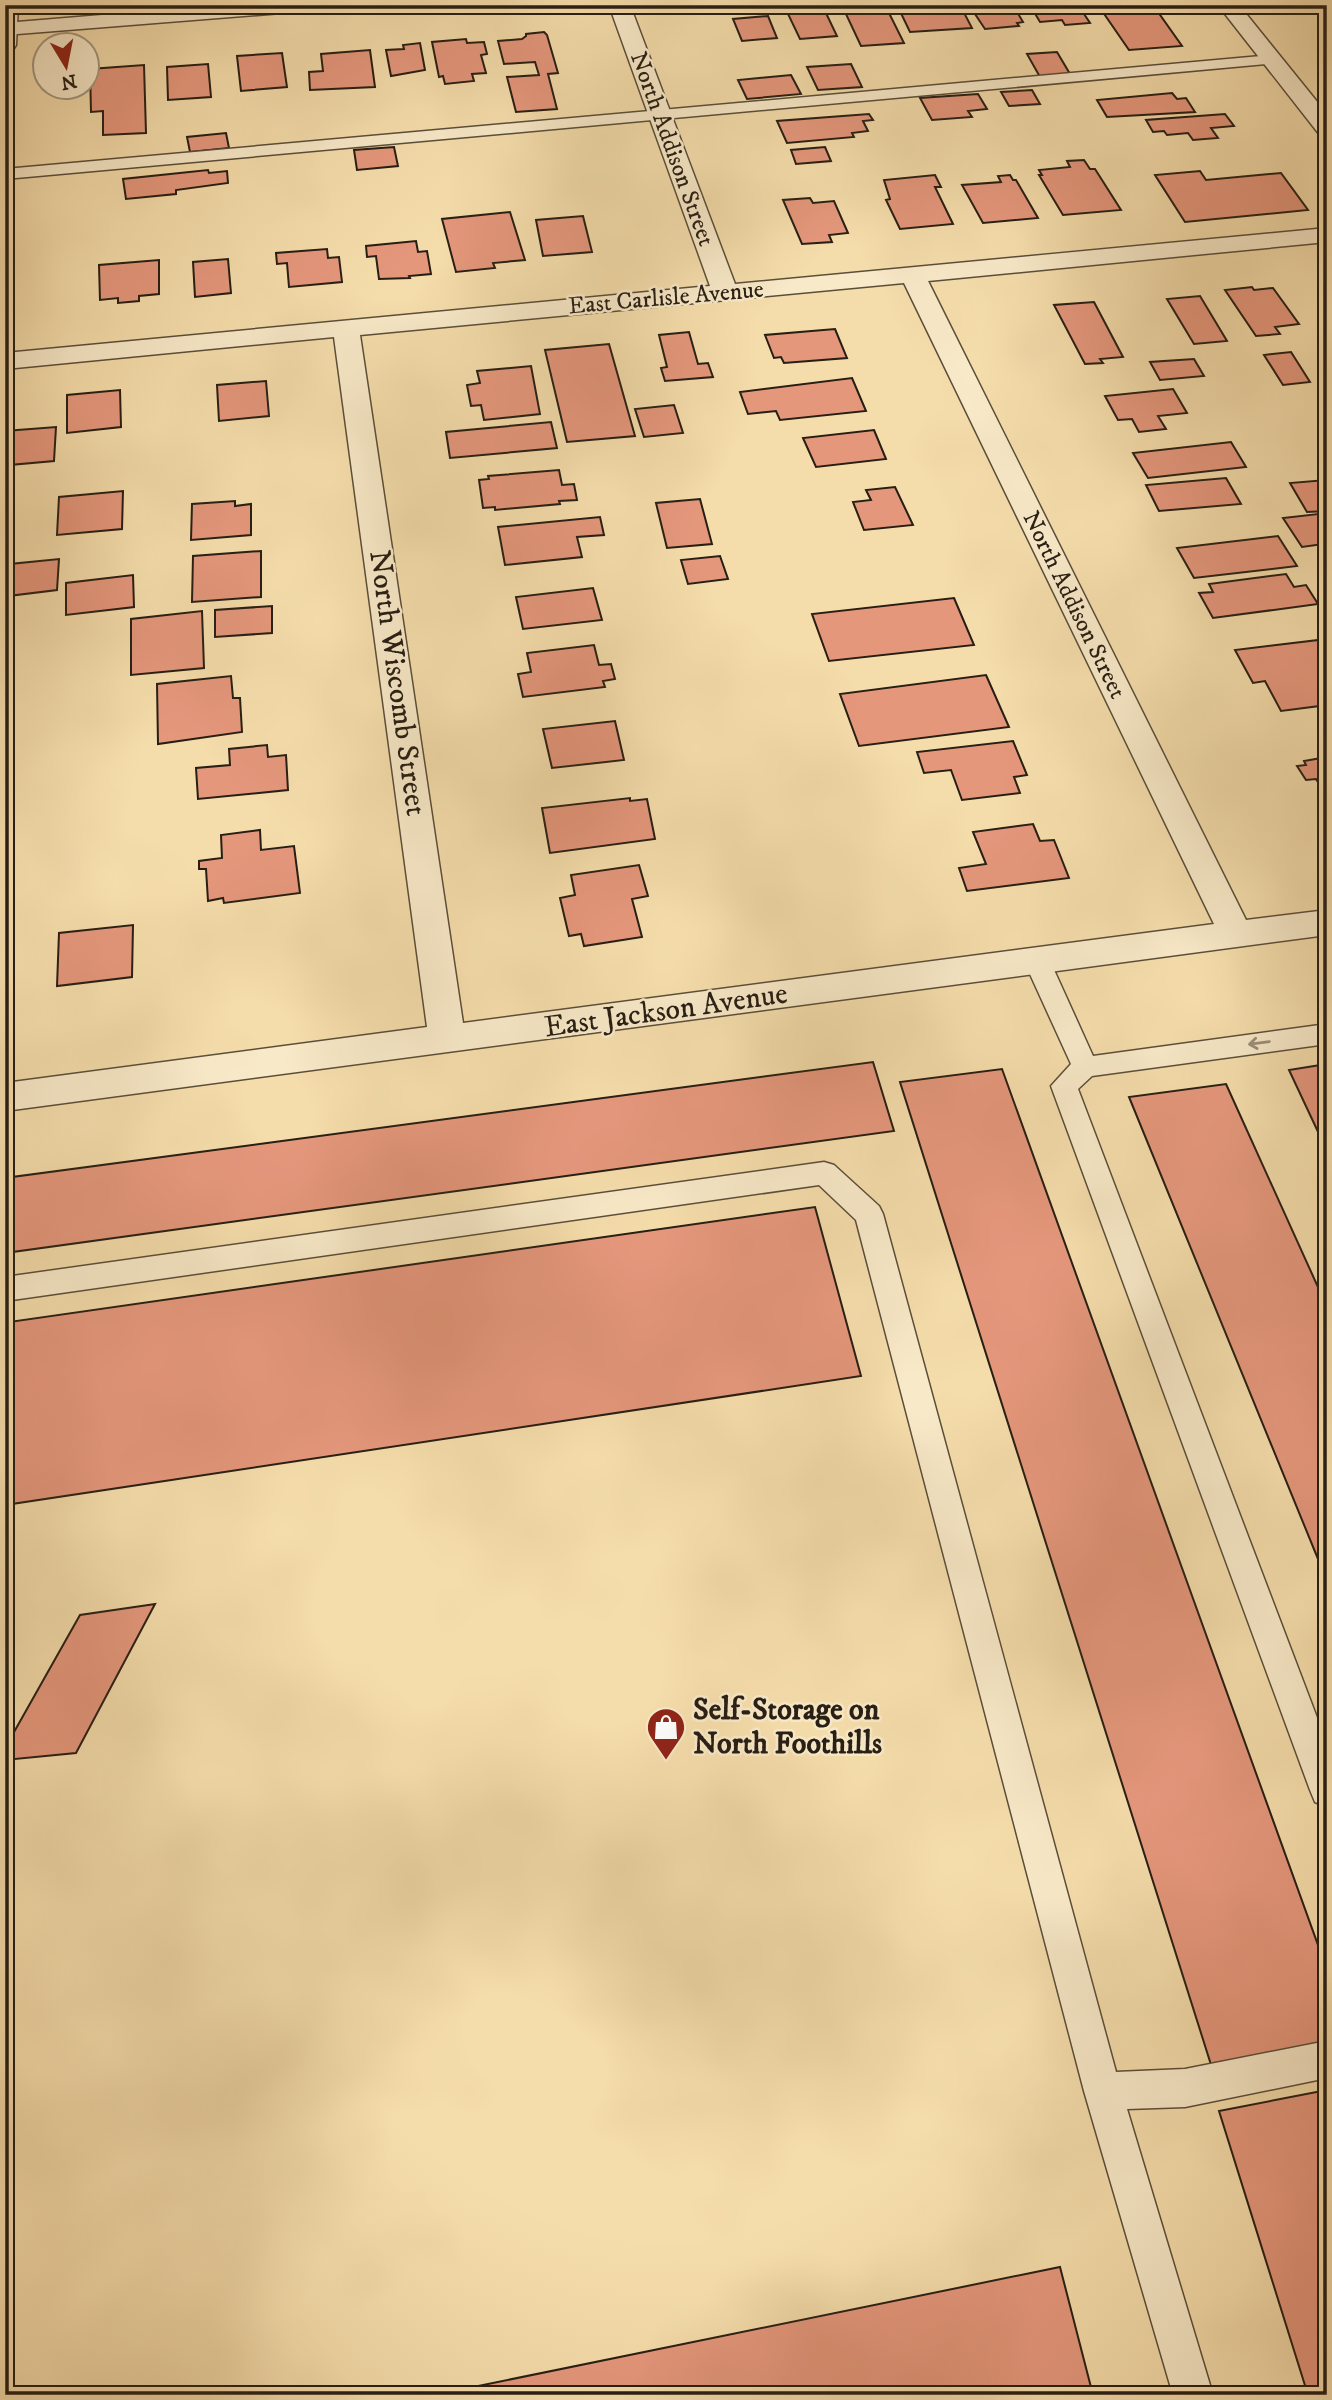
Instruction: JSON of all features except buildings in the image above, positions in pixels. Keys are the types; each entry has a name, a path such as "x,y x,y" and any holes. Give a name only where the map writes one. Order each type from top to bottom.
{"street":[{"path":"7,5 6,34 306,5"},
{"name":"North Addison Street","path":"619,5 725,292"},
{"path":"1228,5 1327,129"},
{"name":"East Carlisle Avenue","path":"5,361 1327,236"},
{"name":"North Addison Street","path":"913,276 1236,935"},
{"name":"North Wiscomb Street","path":"346,327 447,1040"},
{"name":"East Jackson Avenue","path":"5,1097 1327,922"}],"lane":[{"path":"5,173 659,117 1272,60"},
{"path":"1037,961 1085,1067"},
{"path":"1327,1034 1085,1067 1064,1086 1327,1790"},
{"path":"5,1289 824,1173 869,1214 1103,2091 1193,2395"},
{"path":"1103,2091 1185,2088 1327,2059"}],"place":[{"name":"Self-Storage on North Foothills","path":"666,1761"}]}
